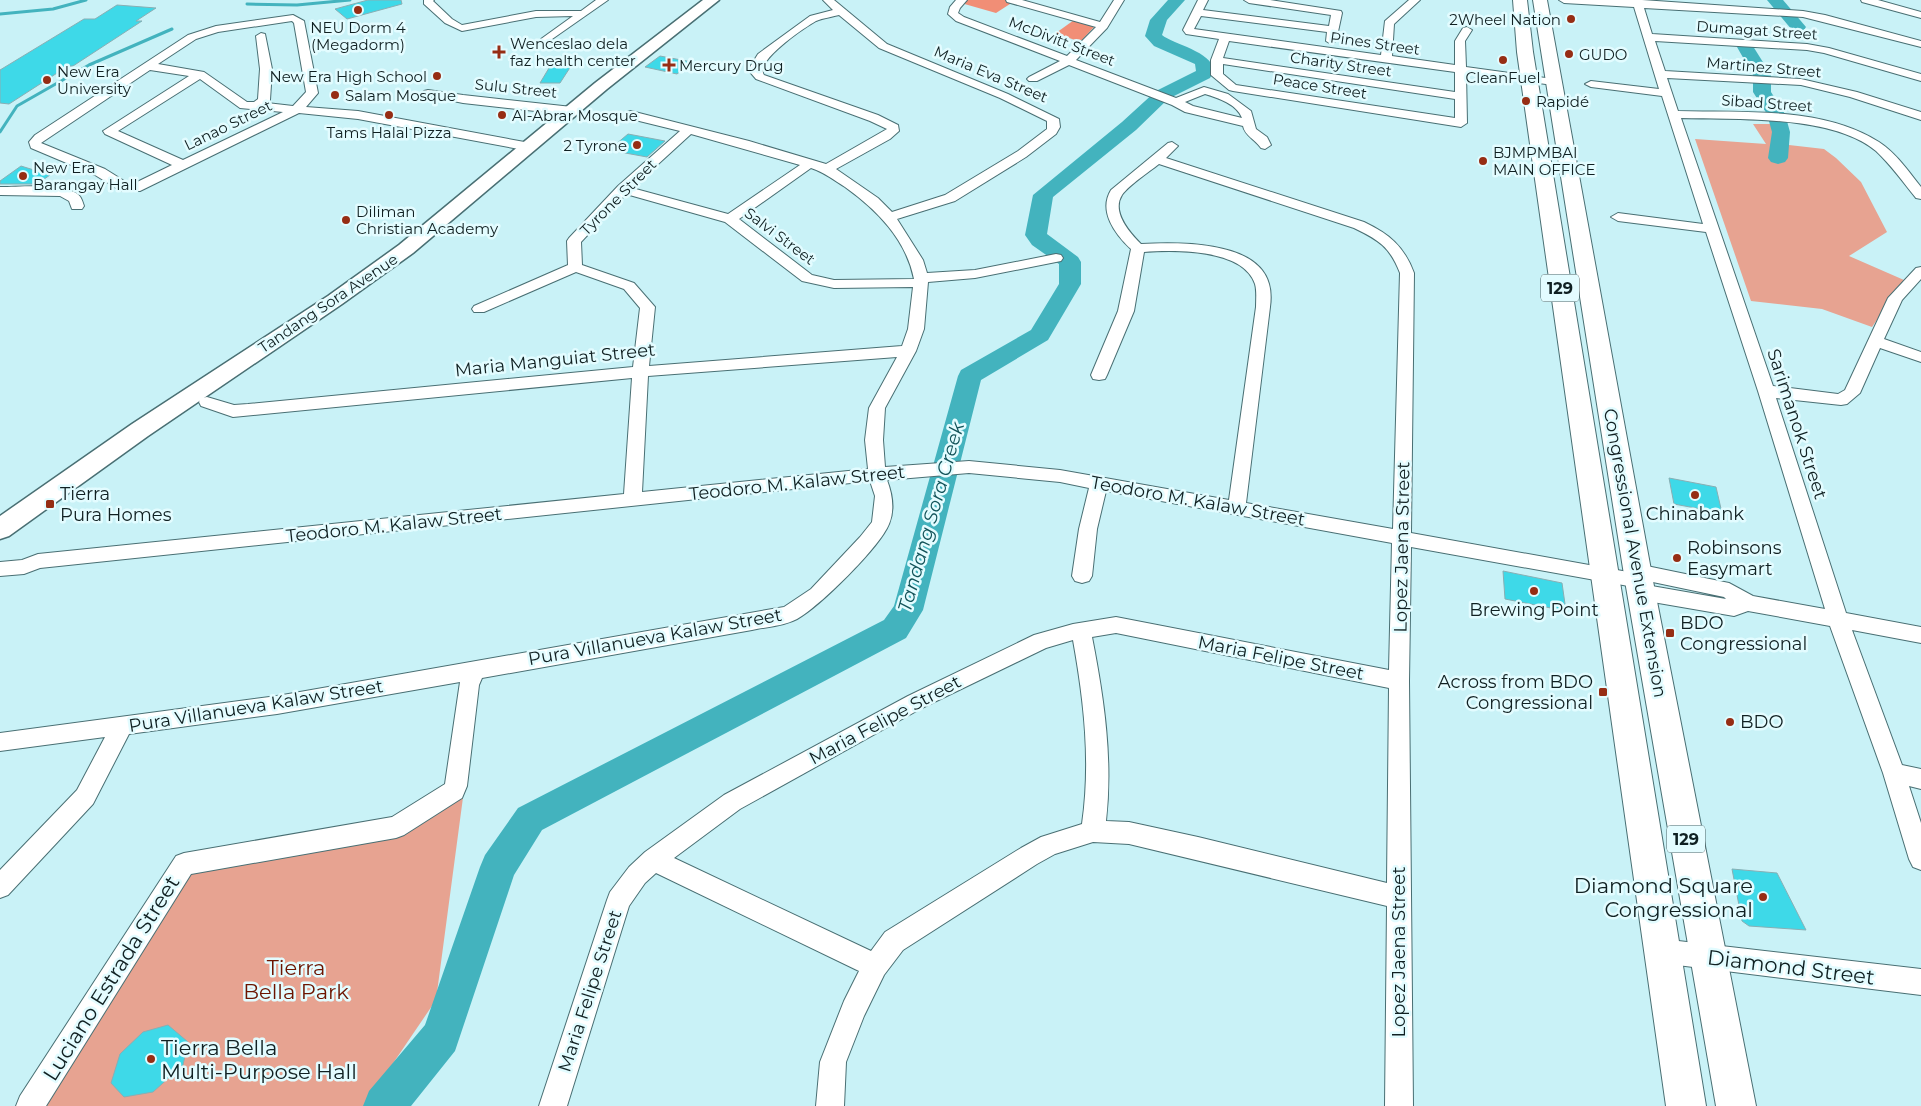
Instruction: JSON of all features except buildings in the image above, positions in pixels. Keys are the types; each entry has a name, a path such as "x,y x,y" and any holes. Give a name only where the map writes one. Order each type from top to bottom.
{"main road":[{"name":"Tandang Sora Avenue","path":"0,529 140,430 386,264 427,233 610,78 712,0"},
{"name":"Congressional Avenue Extension","path":"1520,0 1529,79 1686,1106"},
{"name":"Congressional Avenue Extension","path":"1540,0 1639,581 1736,1106"},
{"path":"1570,351 1601,356"}],"street":[{"path":"429,0 428,2 458,28 541,12 583,14"},
{"path":"545,41 603,0"},
{"name":"Maria Eva Street","path":"828,0 884,46 1004,96 1053,119 1054,127 1052,131 1022,154 958,194 945,201 889,217"},
{"name":"McDivitt Street","path":"962,0 953,11 956,17 1176,102 1189,109 1247,123"},
{"path":"1011,0 1103,26"},
{"path":"1032,79 1068,61 1088,43 1103,26 1119,0"},
{"path":"1192,33 1188,30 1203,0"},
{"path":"1249,0 1337,13 1329,52"},
{"path":"1386,60 1389,23 1415,0"},
{"path":"1564,0 1638,2 1802,14 1821,17 1921,44"},
{"path":"1866,0 1884,2 1921,15"},
{"name":"Sarimanok Street","path":"1638,2 1660,74 1766,391 1838,620 1894,773 1921,858"},
{"path":"827,169 886,136 894,128 874,118 760,77 756,72 756,67 762,56 809,21 841,11"},
{"path":"1197,12 1333,30"},
{"name":"Lanao Street","path":"296,18 299,21 312,93 296,110 141,186 130,189 95,169 35,145 35,142 146,66 184,41 203,33 296,18"},
{"path":"1460,96 1460,41 1467,30"},
{"name":"Pines Street","path":"1192,33 1553,82"},
{"path":"257,106 264,100 263,87 266,72 261,36"},
{"path":"1217,60 1225,37"},
{"name":"Dumagat Street","path":"1648,37 1807,47 1825,50 1921,78"},
{"name":"Peace Street","path":"1217,60 1219,78 1233,88 1334,91 1461,123 1460,96"},
{"name":"Charity Street","path":"1217,60 1334,91 1460,96"},
{"path":"146,66 200,74 239,102 257,106 358,115 530,147"},
{"path":"183,165 109,131 200,74"},
{"name":"Martinez Street","path":"1660,74 1819,85 1921,116"},
{"path":"1591,84 1667,93"},
{"path":"1176,102 1202,91 1211,91 1234,102 1247,114 1247,123 1250,131 1263,140 1265,145"},
{"name":"Sulu Street","path":"428,93 463,99 572,111"},
{"name":"Sibad Street","path":"1674,114 1786,119 1812,122 1844,130 1876,146 1921,195"},
{"name":"Pura Villanueva Kalaw Street","path":"0,742 277,705 789,614 818,594 867,542 881,523 884,496 877,475 874,440 877,408 908,351 916,329 920,280 916,260 889,217 873,201 827,169 689,129 631,115"},
{"name":"Tyrone Street","path":"575,267 574,241 623,189 689,129"},
{"path":"1172,146 1116,193 1114,198 1115,219 1128,239 1138,248 1168,246 1198,248 1233,256 1253,268 1262,282 1263,307 1237,507"},
{"name":"Lopez Jaena Street","path":"1157,159 1359,225 1385,238 1401,255 1407,273 1401,537 1398,897 1399,1106"},
{"path":"730,219 809,164"},
{"name":"Salvi Street","path":"623,189 730,219 762,246 808,278 834,284 920,280 975,274 1056,258"},
{"path":"0,192 61,192 76,199 77,206"},
{"path":"1618,217 1712,229"},
{"path":"1099,375 1126,311 1138,248"},
{"path":"479,309 575,267 629,286 648,308 640,371 633,500"},
{"path":"1766,391 1841,400 1852,393 1874,340 1895,298 1921,272"},
{"path":"1874,340 1921,357"},
{"name":"Maria Manguiat Street","path":"207,402 233,410 248,410 640,371 792,358 908,351"},
{"name":"Teodoro M. Kalaw Street","path":"0,569 24,567 38,561 955,467 1060,476 1639,581 1734,608 1748,603 1921,635"},
{"path":"1082,576 1084,548 1098,484"},
{"name":"Teodoro M. Kalaw Street","path":"0,556 31,555 38,561"},
{"name":"Maria Felipe Street","path":"553,1106 619,900 637,876 652,860 732,802 915,702 1041,641 1081,631 1116,626 1400,681"},
{"path":"1081,631 1094,699 1097,738 1097,804 1093,831"},
{"name":"Luciano Estrada Street","path":"30,1106 184,864 396,826 454,791 469,685 475,670"},
{"path":"0,887 85,797 122,726"},
{"path":"1894,773 1921,779"},
{"path":"830,1106 833,1062 853,1010 875,966 894,941 1049,845 1093,831 1129,834 1198,848 1398,897"},
{"path":"652,860 875,966"},
{"name":"Diamond Street","path":"1661,951 1921,982"}],"green space":[{"path":"1753,124 1783,124 1789,145 1824,149 1861,182 1887,232 1849,256 1904,280 1872,327 1822,309 1751,301 1695,139 1766,144"},
{"name":"Tierra Bella Park","path":"464,790 436,1000 364,1106 31,1106 184,871 392,832"}],"shaded area":[{"path":"964,0 1006,0 1013,2 996,13 961,3"},
{"path":"1074,20 1094,27 1080,42 1056,33"}],"waterway":[{"path":"0,14 53,9 86,0"},
{"path":"247,4 297,5 350,0"},
{"name":"Tandang Sora Creek","path":"384,1106 441,1037 498,867 530,819 895,629 908,610 970,376 1040,335 1070,284 1070,262 1036,235 1043,195 1129,126 1162,95 1204,74 1205,67 1202,61 1160,42 1153,36 1159,20 1177,0"},
{"path":"1775,0 1798,27"},
{"path":"0,132 17,106 89,65 172,29"},
{"path":"1745,47 1762,75 1762,92 1776,114 1781,132 1778,158"}],"place":[{"name":"NEU Dorm 4 (Megadorm)","path":"358,10"},
{"name":"2Wheel Nation","path":"1571,19"},
{"name":"Wenceslao dela faz health center","path":"499,52"},
{"name":"GUDO","path":"1569,54"},
{"name":"CleanFuel","path":"1503,60"},
{"name":"Mercury Drug","path":"669,65"},
{"name":"New Era High School","path":"437,76"},
{"name":"New Era University","path":"47,80"},
{"name":"Salam Mosque","path":"335,95"},
{"name":"Rapidé","path":"1526,101"},
{"name":"Tams Halal Pizza","path":"389,115"},
{"name":"Al-Abrar Mosque","path":"502,115"},
{"name":"2 Tyrone","path":"637,145"},
{"name":"BJMPMBAI MAIN OFFICE","path":"1483,161"},
{"name":"New Era Barangay Hall","path":"23,176"},
{"name":"Diliman Christian Academy","path":"346,220"},
{"name":"Chinabank","path":"1695,495"},
{"name":"Tierra Pura Homes","path":"50,504"},
{"name":"Robinsons Easymart","path":"1677,558"},
{"name":"Brewing Point","path":"1534,591"},
{"name":"BDO Congressional","path":"1670,633"},
{"name":"Across from BDO Congressional","path":"1603,692"},
{"name":"BDO","path":"1730,722"},
{"name":"Diamond Square Congressional","path":"1763,897"},
{"name":"Tierra Bella Multi-Purpose Hall","path":"151,1059"}]}
